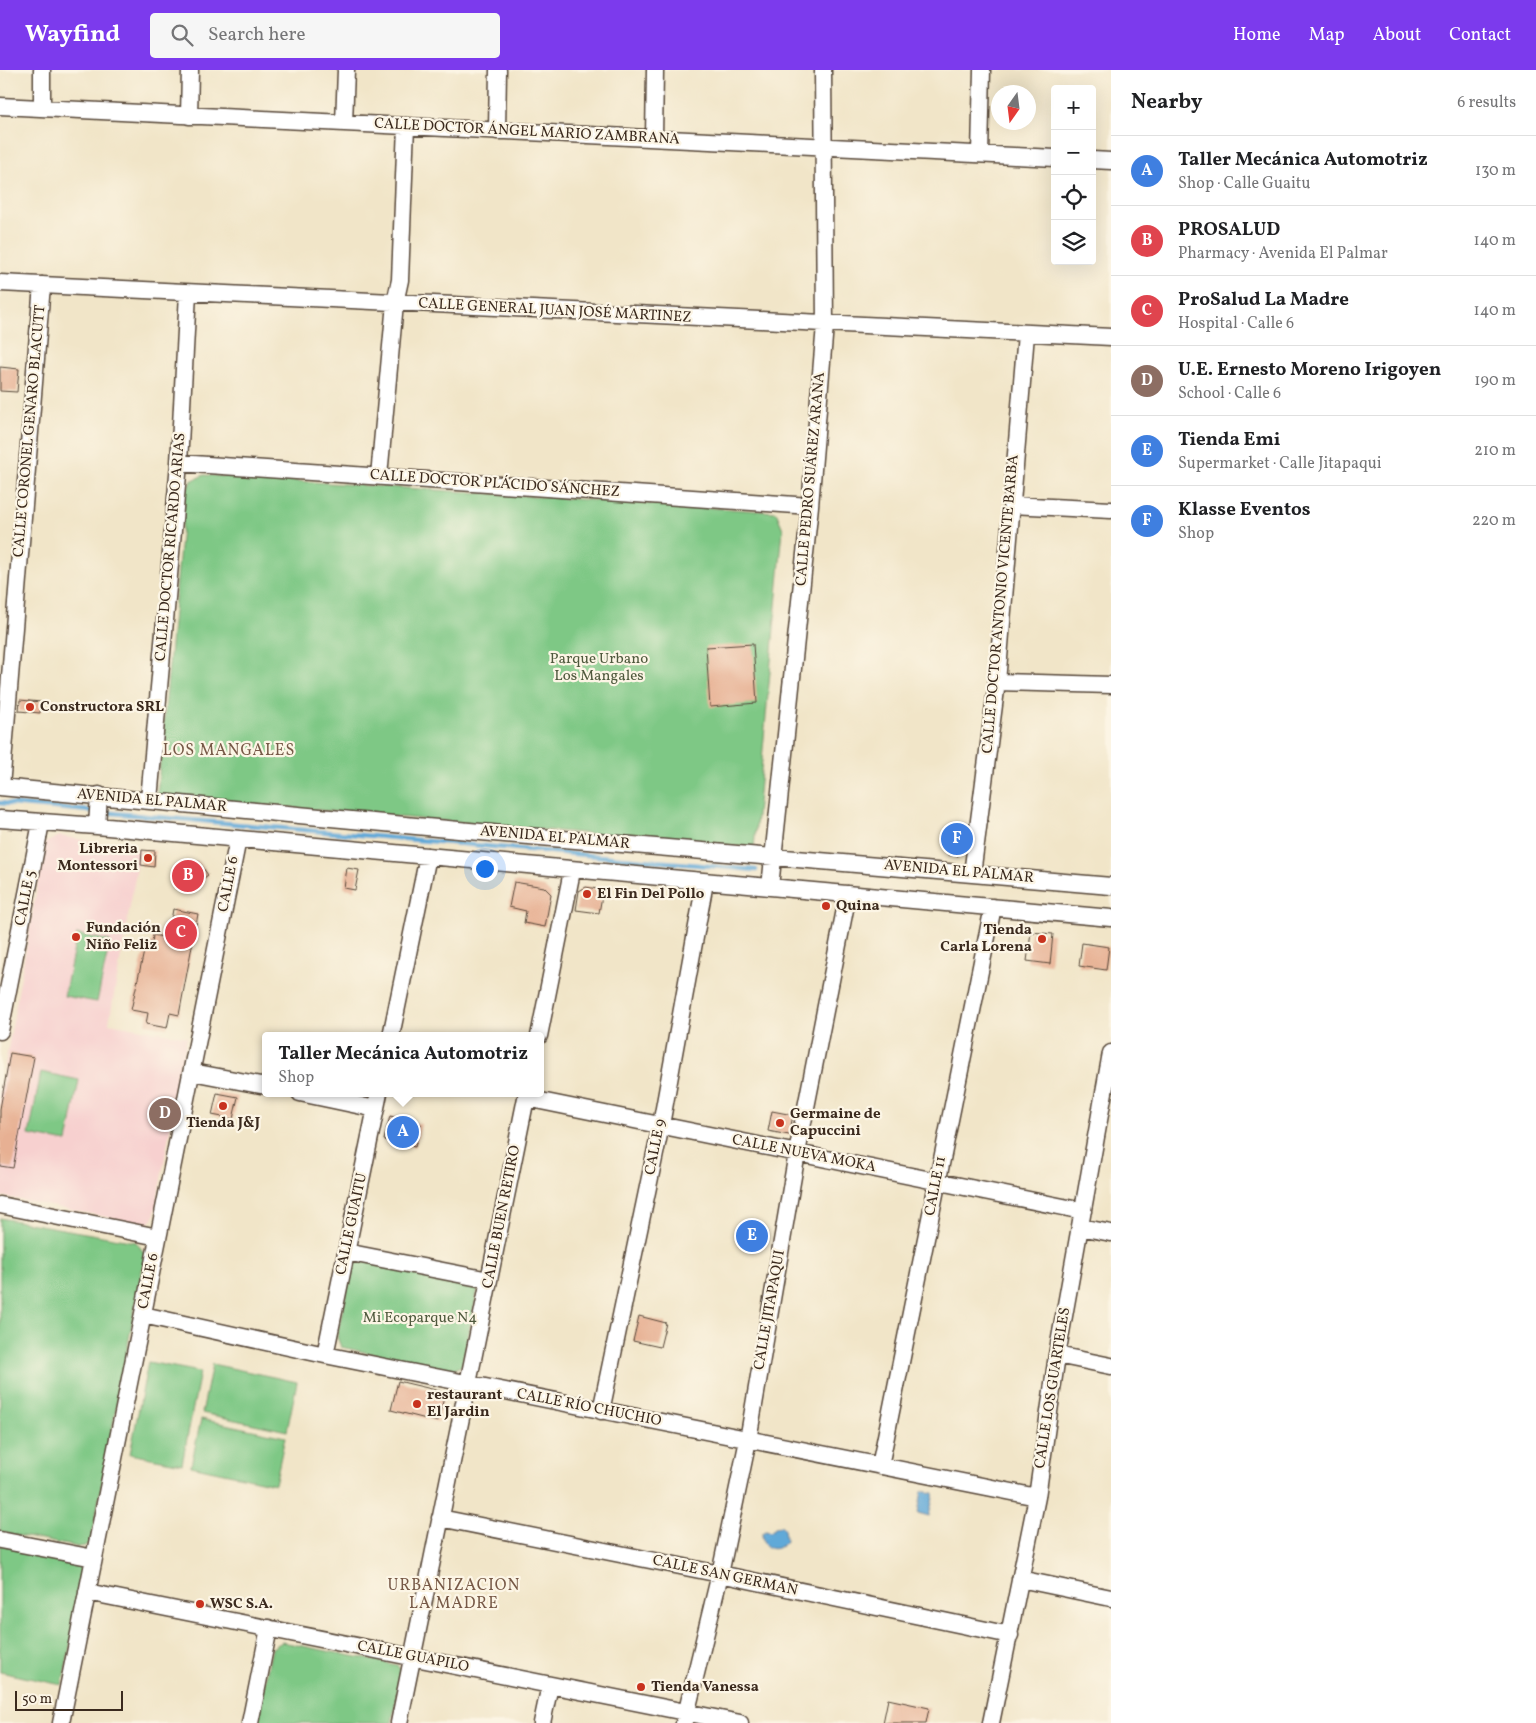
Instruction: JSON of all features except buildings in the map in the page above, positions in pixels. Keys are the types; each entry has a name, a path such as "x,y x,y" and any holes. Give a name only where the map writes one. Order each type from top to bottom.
{"street":[{"path":"42,70 42,108"},
{"path":"189,116 190,70"},
{"path":"344,123 346,70"},
{"path":"498,70 498,131"},
{"path":"654,138 655,70"},
{"name":"CALLE PEDRO SUÁREZ ARANA","path":"770,887 810,506 826,325 823,70"},
{"path":"980,154 982,70"},
{"name":"CALLE DOCTOR ÁNGEL MARIO ZAMBRANA","path":"0,106 1051,158"},
{"path":"379,476 395,303 400,280 406,126"},
{"path":"1096,160 1111,161"},
{"name":"CALLE GENERAL JUAN JOSÉ MARTINEZ","path":"0,283 1111,338"},
{"name":"CALLE CORONEL GENARO BLACUTT","path":"1,787 42,285"},
{"name":"CALLE DOCTOR RICARDO ARIAS","path":"148,800 179,463 188,293"},
{"name":"CALLE DOCTOR ANTONIO VICENTE BARBA","path":"972,874 997,682 1026,334"},
{"name":"CALLE DOCTOR PLÁCIDO SÁNCHEZ","path":"179,463 810,506"},
{"path":"1011,504 1111,510"},
{"path":"997,682 1111,685"},
{"name":"AVENIDA EL PALMAR","path":"1,787 98,811 238,839 428,856 467,846 774,856 1111,886"},
{"name":"AVENIDA EL PALMAR","path":"0,819 41,823 148,800 467,846 572,871 1111,918"},
{"name":"CALLE 5","path":"0,1031 41,823"},
{"name":"CALLE 6","path":"61,1723 238,839"},
{"path":"392,1032 428,856"},
{"path":"540,1032 572,871"},
{"name":"CALLE 9","path":"601,1411 660,1125 705,882"},
{"name":"CALLE JITAPAQUI","path":"685,1718 720,1574 748,1440 797,1153 848,894"},
{"name":"CALLE 11","path":"880,1466 992,907"},
{"name":"CALLE LOS GUARTELES","path":"991,1723 1037,1497 1057,1355 1111,1053"},
{"path":"192,1072 262,1085"},
{"path":"339,1097 378,1101"},
{"name":"CALLE BUEN RETIRO","path":"399,1723 526,1097"},
{"name":"CALLE NUEVA MOKA","path":"531,1097 660,1125 1083,1210"},
{"name":"CALLE GUAITU","path":"325,1355 378,1101"},
{"path":"0,1206 158,1237"},
{"path":"1080,1227 1111,1233"},
{"path":"346,1252 489,1280"},
{"name":"CALLE RÍO CHUCHIO","path":"143,1315 325,1355 1037,1497"},
{"path":"1057,1355 1111,1366"},
{"name":"CALLE SAN GERMAN","path":"440,1518 1010,1635"},
{"path":"0,1540 94,1558"},
{"path":"1020,1579 1111,1598"},
{"name":"CALLE GUAPILO","path":"87,1592 550,1685 685,1718 740,1723"},
{"path":"250,1723 269,1628"},
{"path":"542,1723 550,1685"}],"shaded area":[{"path":"60,836 140,850 109,1023 187,1037 154,1217 147,1225 0,1196 0,1093 45,843"}],"green space":[{"name":"Parque Urbano Los Mangales","path":"204,475 776,512 783,529 754,848 157,796 185,494 191,481"},
{"path":"77,934 110,941 97,1002 64,996"},
{"path":"41,1072 79,1080 67,1142 29,1135"},
{"path":"0,1218 136,1242 145,1254 91,1541 85,1546 78,1547 0,1532"},
{"name":"Mi Ecoparque N4","path":"353,1258 479,1283 462,1365 452,1371 341,1347 337,1337"},
{"path":"148,1362 200,1372 182,1464 130,1454"},
{"path":"212,1364 297,1382 287,1431 202,1413"},
{"path":"201,1419 285,1437 275,1484 191,1466"},
{"path":"0,1545 72,1558 85,1574 62,1685 0,1672"},
{"path":"282,1642 397,1665 401,1671 392,1723 256,1723 272,1648"}],"water":[{"path":"922,1491 934,1493 929,1516 918,1513"},
{"path":"781,1526 784,1530 786,1541 778,1548 770,1548 764,1543 762,1533 765,1531 771,1532 775,1527"}],"waterway":[{"path":"0,803 756,870"}],"place":[{"name":"Constructora SRL","path":"30,707"},
{"name":"Klasse Eventos","path":"957,839"},
{"name":"Libreria Montessori","path":"148,858"},
{"name":"PROSALUD","path":"188,876"},
{"name":"El Fin Del Pollo","path":"587,894"},
{"name":"Quina","path":"826,906"},
{"name":"ProSalud La Madre","path":"181,933"},
{"name":"Fundación Niño Feliz","path":"76,937"},
{"name":"Tienda Carla Lorena","path":"1042,939"},
{"name":"Tienda J&J","path":"223,1106"},
{"name":"U.E. Ernesto Moreno Irigoyen","path":"165,1114"},
{"name":"Germaine de Capuccini","path":"780,1123"},
{"name":"Taller Mecánica Automotriz","path":"403,1132"},
{"name":"Tienda Emi","path":"752,1236"},
{"name":"restaurant El Jardin","path":"417,1404"},
{"name":"WSC S.A.","path":"200,1604"},
{"name":"Tienda Vanessa","path":"641,1687"}],"district":[{"name":"LOS MANGALES","path":"229,751"},
{"name":"URBANIZACION LA MADRE","path":"454,1595"}]}
